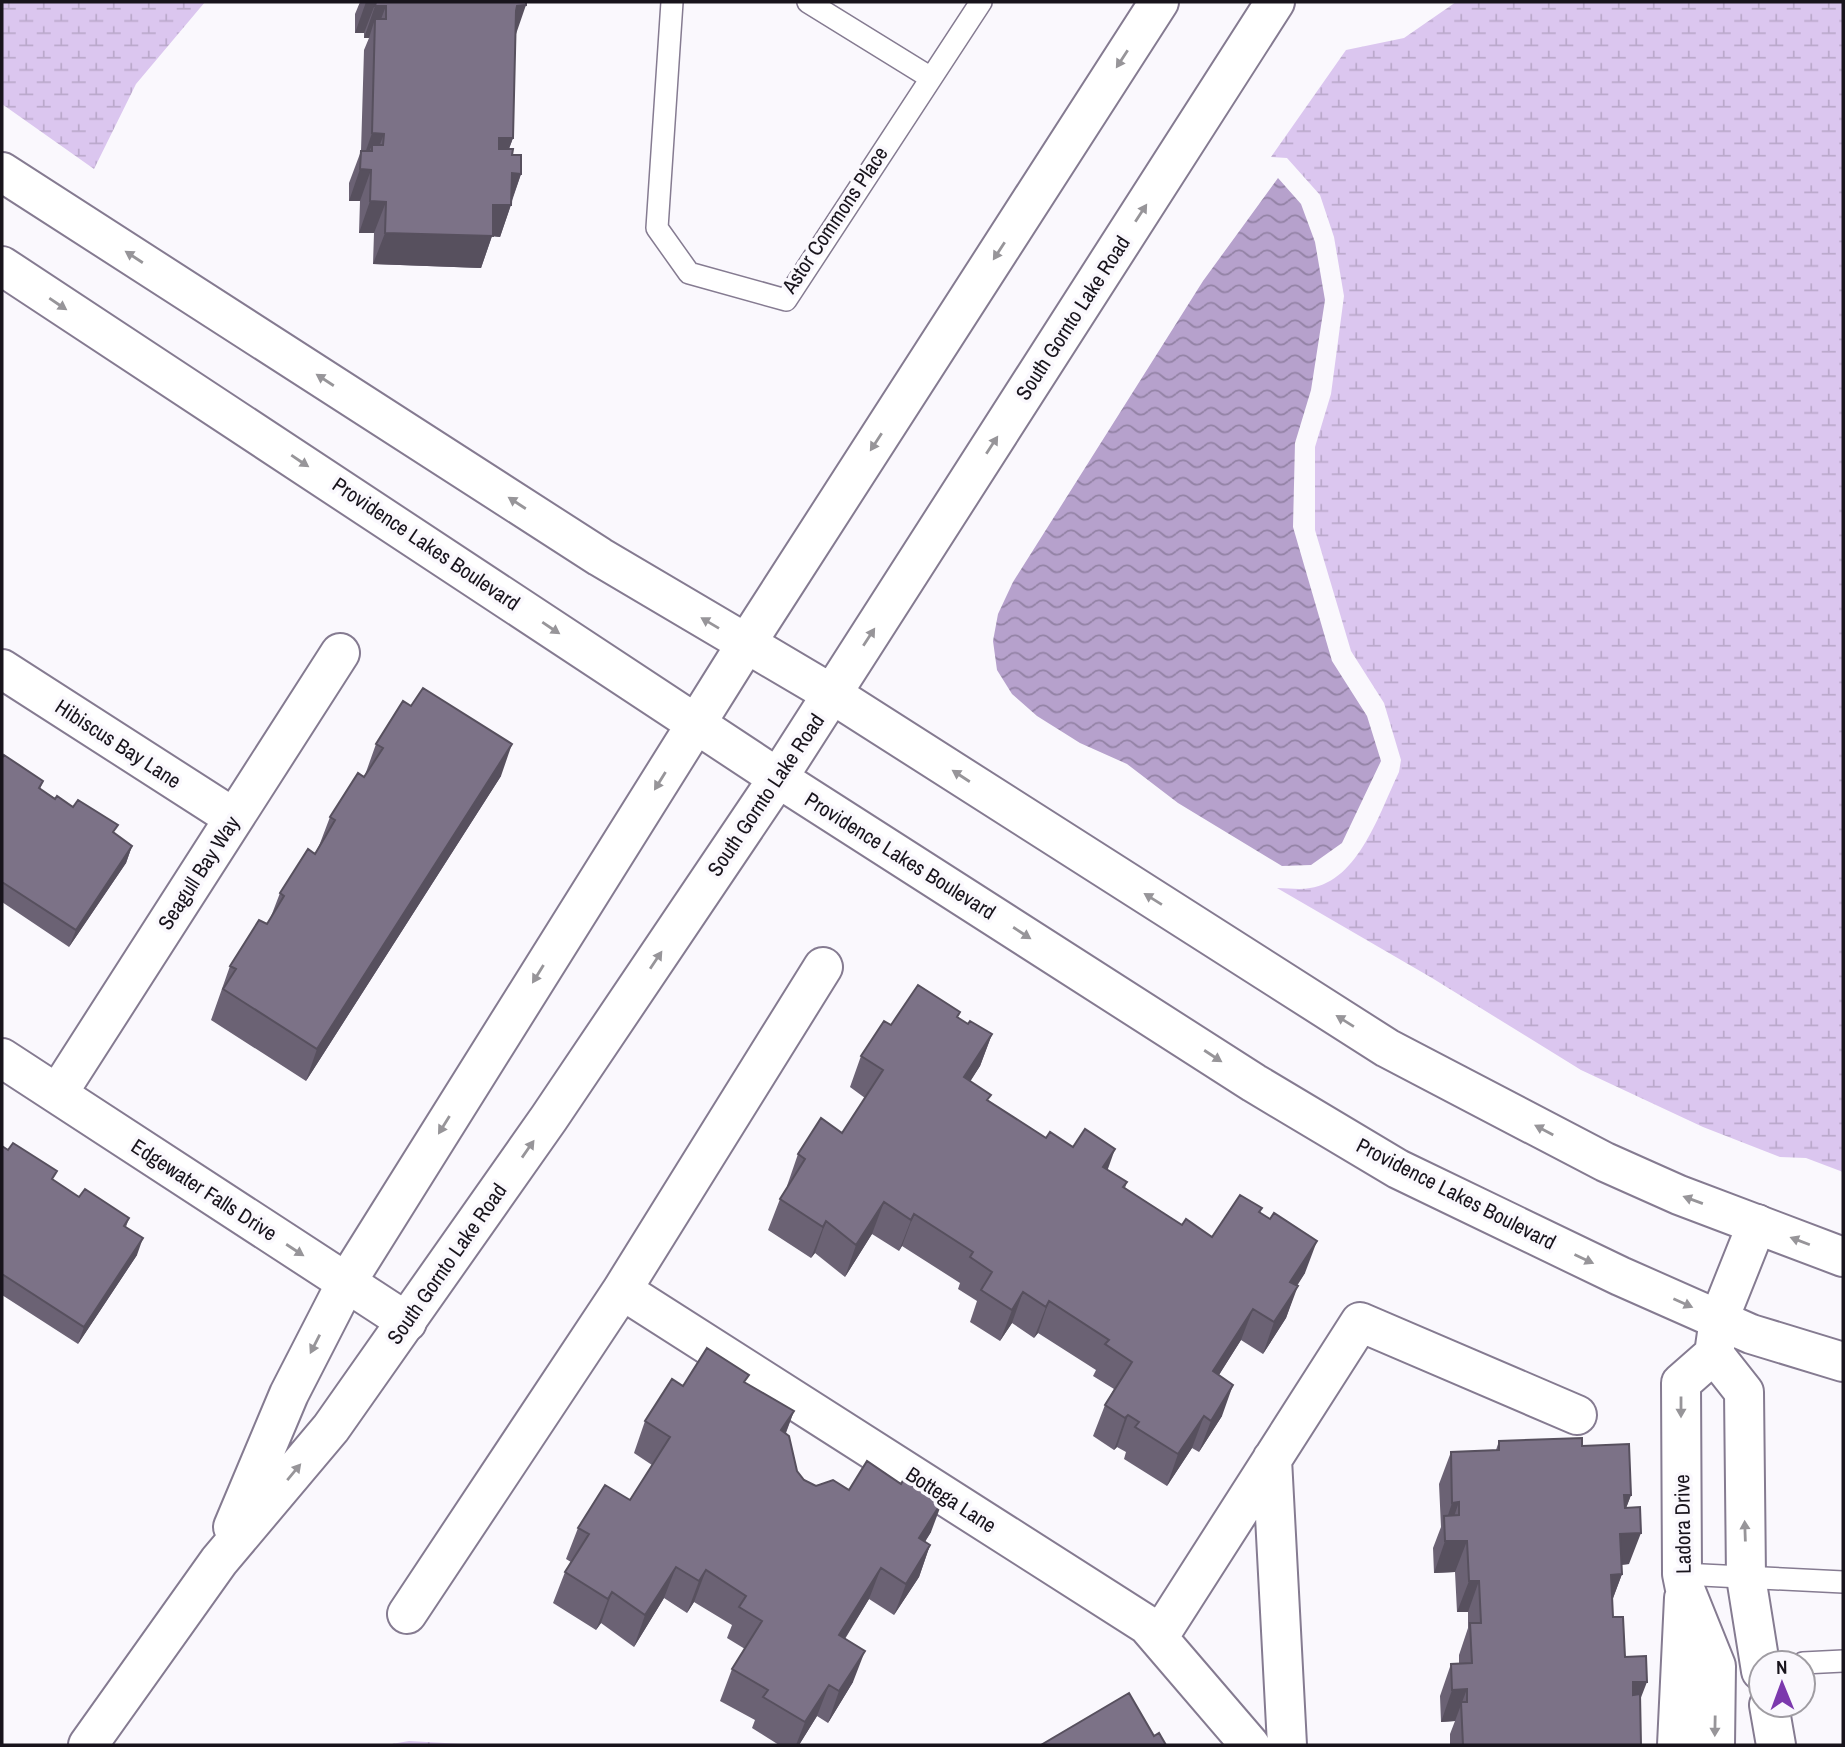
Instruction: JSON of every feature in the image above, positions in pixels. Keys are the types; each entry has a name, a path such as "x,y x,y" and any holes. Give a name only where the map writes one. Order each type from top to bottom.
{"street":[{"name":"South Gornto Lake Road","path":"219,1561 289,1394 346,1283 746,644 1159,2"},
{"name":"South Gornto Lake Road","path":"88,1745 219,1561 331,1428 550,1118 778,778 1275,2"},
{"path":"2,172 600,557 832,694 1387,1048 1605,1161 1679,1195 1843,1257"},
{"name":"Providence Lakes Boulevard","path":"2,266 778,778 1254,1083 1398,1169 1717,1337 1751,1334 1843,1362"},
{"name":"Seagull Bay Way","path":"58,1093 340,653"},
{"name":"Hibiscus Bay Lane","path":"2,669 234,818"},
{"path":"407,1614 622,1290 823,967"},
{"name":"Edgewater Falls Drive","path":"2,1058 407,1322"},
{"name":"Ladora Drive","path":"1715,1745 1716,1667 1684,1581 1681,1383 1717,1337 1757,1224"},
{"name":"Bottega Lane","path":"622,1290 1147,1625 1250,1745"},
{"path":"1158,1638 1360,1322 1577,1415"},
{"path":"1717,1337 1744,1392 1746,1577 1758,1649"},
{"path":"1272,1459 1286,1745"},
{"path":"1677,1745 1684,1581"},
{"path":"1771,1719 1776,1745"}],"lane":[{"name":"Astor Commons Place","path":"672,2 657,228 689,273 786,300 981,2"},
{"path":"808,2 931,78"},
{"path":"1684,1581 1746,1577 1843,1582"},
{"path":"1817,1662 1843,1661"},
{"path":"1716,1667 1747,1667"}],"green space":[{"path":"2,2 205,2 136,84 94,169 2,104"},
{"path":"1456,2 1843,2 1843,1172 1806,1158 1780,1157 1703,1127 1581,1070 1432,978 1277,888 1310,888 1327,883 1355,859 1375,824 1399,772 1401,760 1384,703 1351,651 1315,530 1315,447 1331,394 1344,296 1334,237 1320,195 1287,158 1271,157 1346,50 1404,38"},
{"path":"409,1741 480,1745 386,1745"}],"water":[{"path":"1278,178 1301,204 1315,242 1325,300 1311,390 1295,443 1293,527 1332,661 1367,716 1381,761 1342,843 1311,865 1282,866 1178,803 1127,764 1080,743 1037,716 1012,694 997,670 993,641 998,614 1013,582 1203,281"}],"building":[{"path":"376,2 526,2 526,5 517,6 516,11 513,138 499,138 499,149 513,149 512,155 521,155 521,174 512,173 511,205 493,205 493,236 385,233 386,202 370,201 371,170 360,169 361,151 372,151 372,145 383,145 384,134 372,133 375,19 386,19 386,6 375,6"},
{"path":"423,688 512,744 317,1049 223,989 236,969 230,966 259,920 267,924 284,896 280,893 308,849 315,854 335,820 330,817 358,773 364,777 383,748 376,744 403,701 411,706"},
{"path":"4,755 43,781 39,788 55,799 57,796 73,807 78,800 118,825 113,832 132,846 76,930 2,882"},
{"path":"918,985 960,1012 957,1017 992,1034 964,1077 991,1095 987,1100 1046,1138 1050,1132 1073,1147 1085,1129 1115,1149 1103,1167 1127,1182 1123,1187 1182,1225 1186,1219 1212,1237 1240,1195 1262,1208 1259,1212 1270,1219 1274,1213 1317,1241 1290,1282 1298,1286 1274,1322 1253,1309 1213,1371 1233,1385 1211,1421 1204,1416 1178,1454 1135,1427 1139,1422 1128,1415 1125,1418 1105,1405 1132,1362 1105,1344 1109,1340 1049,1301 1046,1307 1023,1292 1012,1310 981,1290 992,1272 970,1257 973,1252 914,1214 911,1220 884,1202 856,1245 826,1221 823,1227 780,1199 805,1159 798,1154 821,1118 842,1133 883,1070 861,1056 884,1021 891,1025"},
{"path":"13,1143 57,1171 52,1179 79,1197 85,1189 129,1218 124,1226 143,1238 84,1327 2,1274 2,1146 8,1150"},
{"path":"707,1348 749,1375 744,1382 794,1411 781,1430 789,1436 797,1471 804,1480 816,1486 833,1480 849,1490 867,1461 901,1484 905,1477 943,1500 919,1538 930,1545 906,1584 881,1568 839,1635 865,1651 839,1691 829,1685 805,1722 763,1697 768,1690 732,1669 762,1621 739,1607 746,1596 706,1570 699,1581 676,1567 645,1615 612,1592 608,1599 565,1572 589,1534 578,1528 605,1485 630,1500 670,1437 645,1421 672,1379 683,1386"},
{"path":"1582,1438 1582,1446 1629,1444 1631,1495 1624,1495 1625,1508 1640,1507 1641,1533 1620,1534 1622,1574 1611,1575 1613,1617 1623,1617 1625,1657 1646,1656 1647,1682 1633,1682 1633,1695 1640,1694 1641,1745 1463,1745 1461,1702 1467,1702 1467,1689 1452,1690 1451,1664 1472,1663 1470,1623 1481,1623 1479,1581 1469,1581 1467,1541 1445,1541 1444,1516 1459,1515 1459,1502 1452,1503 1451,1452 1499,1450 1499,1441"},
{"path":"1129,1693 1154,1736 1159,1733 1166,1745 1041,1745"}]}
